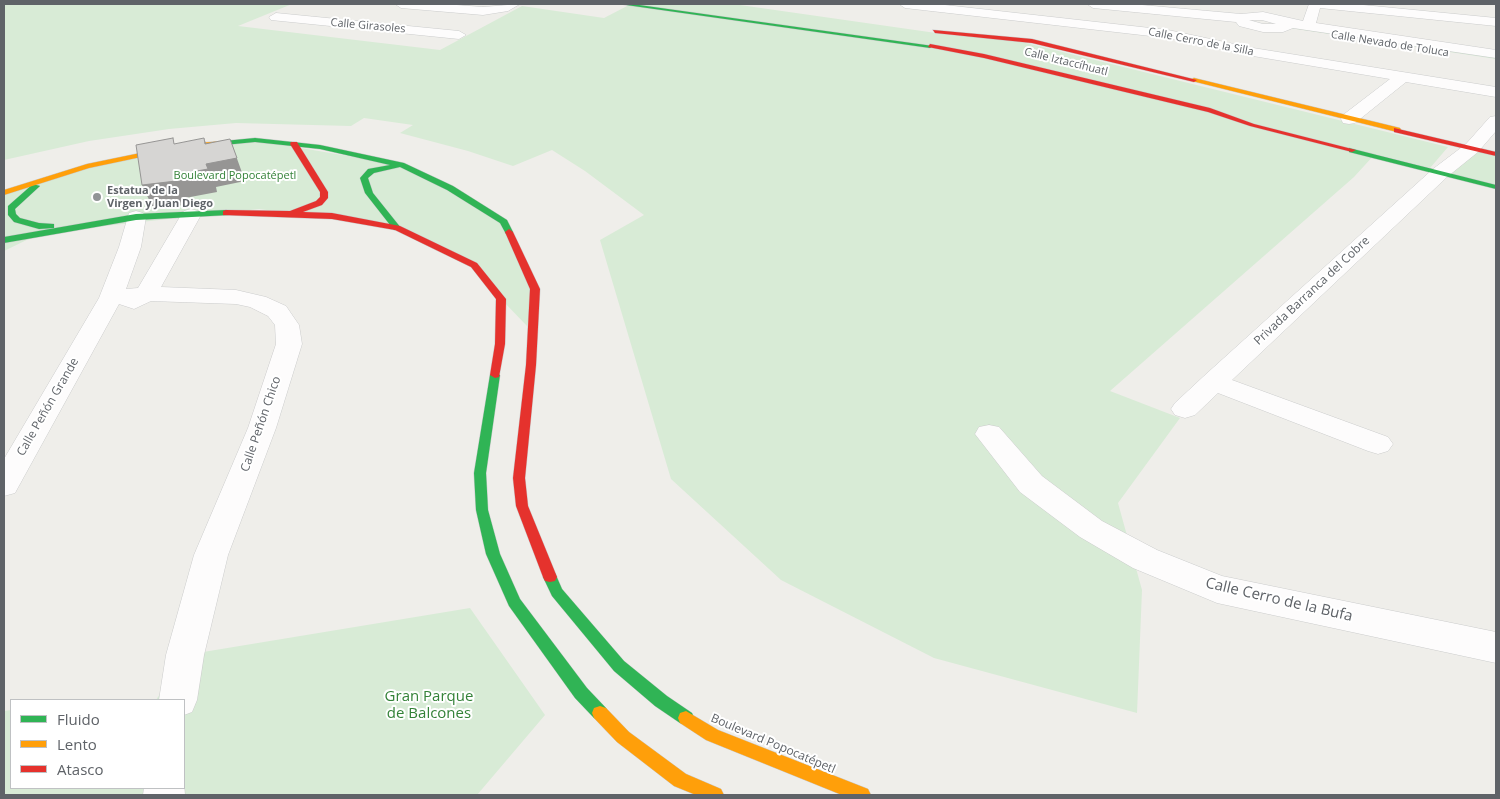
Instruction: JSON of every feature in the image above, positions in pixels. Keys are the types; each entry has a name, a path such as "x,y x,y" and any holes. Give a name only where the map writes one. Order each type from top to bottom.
{"street":[{"path":"364,25 405,4 472,11 494,10 514,4"},
{"name":"Calle Iztaccíhuatl","path":"622,4 925,45 984,56 1204,108 1252,124 1496,187"},
{"name":"Calle Cerro de la Silla","path":"905,4 1156,33 1253,52 1496,92"},
{"path":"1093,4 1249,20 1271,17 1285,25"},
{"path":"1230,4 1249,20 1253,52"},
{"path":"1308,26 1314,5 1427,10 1496,22"},
{"name":"Calle Girasoles","path":"276,17 459,35"},
{"name":"Calle Nevado de Toluca","path":"1285,25 1308,26 1496,54"},
{"name":"Calle Nevado de Toluca","path":"1285,25 1496,60"},
{"name":"Calle Iztaccíhuatl","path":"921,29 1032,41 1496,154"},
{"path":"1349,118 1403,77"},
{"name":"Privada Barranca del Cobre","path":"1185,409 1440,173 1472,148 1496,121"},
{"name":"Boulevard Popocatépetl","path":"4,194 87,166 184,146 255,140 320,146 402,165 450,188 504,222 534,289 530,375 519,478 522,506 532,538 557,592 619,666 661,701 712,735 862,795"},
{"path":"293,213 319,204 324,198 324,192 294,144"},
{"path":"397,228 369,193 364,178 370,171 402,165"},
{"path":"45,179 16,202 11,208 12,215 17,220 39,226 77,226"},
{"path":"4,240 136,217 293,213 332,216 397,228 474,265 501,299 500,344 480,473 482,510 493,554 514,602 581,693 623,737 680,780 715,795"},
{"name":"Calle Peñón Grande","path":"94,331 146,294 191,215"},
{"name":"Calle Peñón Grande","path":"4,485 77,356 94,331 111,298 130,247 136,217"},
{"path":"4,252 42,233"},
{"name":"Calle Peñón Chico","path":"111,298 146,294 208,294 236,297 258,302 277,311 287,325 288,344 262,428 211,555 185,655 178,699"},
{"path":"1213,382 1378,444"},
{"name":"Calle Cerro de la Bufa","path":"989,434 1031,484 1091,529 1145,559 1217,589 1496,648"}],"green space":[{"path":"4,4 292,4 238,26 440,50 522,6 604,18 631,4 733,4 950,35 1014,40 1448,147 1430,168 1375,154 1354,177 1110,391 1180,418 1118,503 1142,590 1137,713 934,658 781,580 671,479 600,240 644,215 585,171 552,150 513,166 468,151 400,133 413,125 364,118 351,126 236,123 169,129 89,141 4,160"},
{"path":"1294,25 1496,55 1496,59 1289,28"},
{"name":"Boulevard Popocatépetl","path":"254,140 401,165 504,222 535,289 527,326 501,299 474,265 397,228 259,209 41,233 4,251 4,194 87,166"},
{"path":"1472,148 1496,154 1496,187 1440,173"},
{"name":"Gran Parque de Balcones","path":"470,608 545,715 477,795 4,795 4,711 10,710 10,789 185,789 185,699 157,699 185,655"}],"building":[{"path":"173,138 174,144 204,138 205,144 230,139 237,158 206,164 208,169 175,175 176,181 142,185 136,145"}],"traffic: fast":[{"path":"622,4 930,46"},
{"path":"224,143 255,140 320,147 401,165 450,188 504,222 509,232"},
{"path":"1352,150 1496,187"},
{"path":"397,228 369,193 364,178 371,171 400,165"},
{"path":"36,186 11,208 12,215 17,220 39,226 51,226"},
{"path":"4,240 136,217 226,213"},
{"path":"495,375 480,473 482,510 493,554 514,602 581,693 600,713"},
{"path":"550,577 557,592 619,666 661,701 686,718"}],"traffic: slow":[{"path":"1194,80 1397,130"},
{"path":"4,193 87,166 184,146 224,143"},
{"path":"600,713 623,737 680,780 715,795"},
{"path":"686,718 712,735 862,795"}],"traffic: jam":[{"path":"935,31 1032,41 1194,80"},
{"path":"930,46 984,56 1210,110 1252,125 1352,150"},
{"path":"1397,130 1496,154"},
{"path":"293,213 319,203 324,198 324,192 294,144"},
{"path":"226,213 255,212 332,216 397,228 474,265 501,299 500,344 495,375"},
{"path":"509,232 535,289 531,365 519,478 522,506 550,577"}],"place":[{"name":"Estatua de la Virgen y Juan Diego","path":"97,197"}]}
